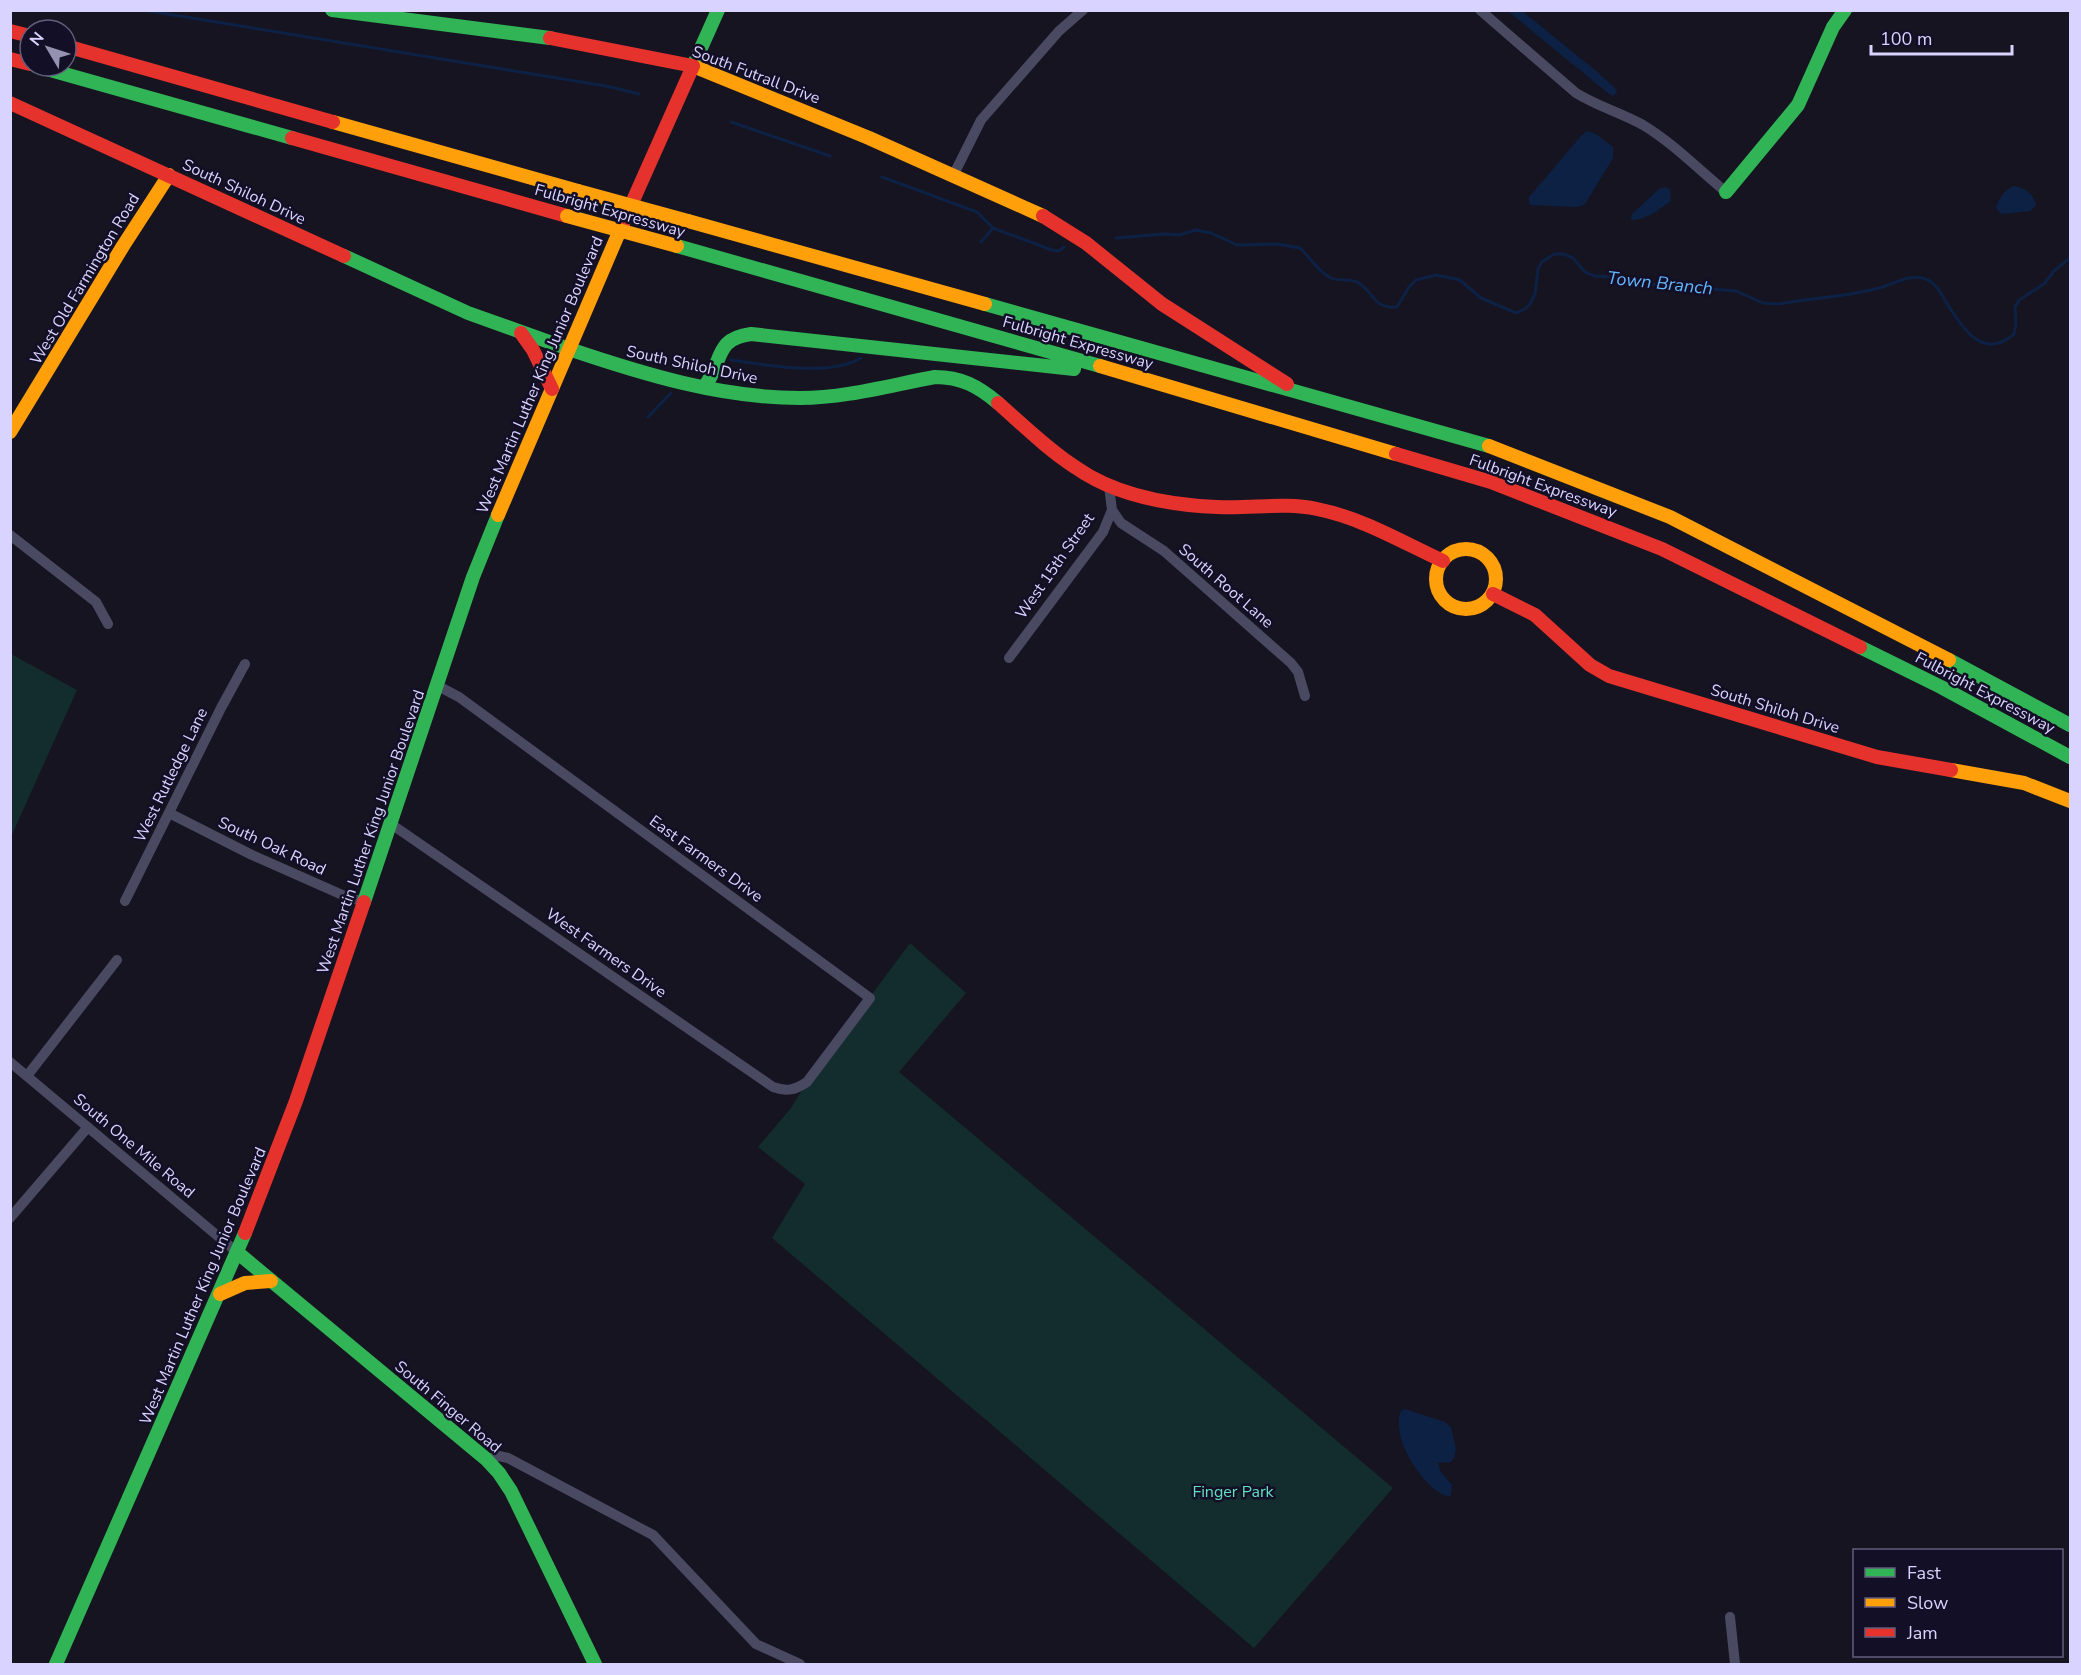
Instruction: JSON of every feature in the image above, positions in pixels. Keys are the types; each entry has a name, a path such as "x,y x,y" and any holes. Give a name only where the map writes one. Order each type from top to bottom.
{"main road":[{"name":"South Futrall Drive","path":"332,10 569,40 693,66 869,138 1043,216 1086,243 1162,303 1304,395"},
{"name":"West Martin Luther King Junior Boulevard","path":"56,1665 238,1253 291,1115 365,902 473,577 552,388 718,10"},
{"path":"1726,192 1798,105 1833,27 1845,10"},
{"name":"Fulbright Expressway","path":"78,49 1488,446 1670,517 2070,725"},
{"name":"Fulbright Expressway","path":"78,78 1127,374 1491,482 1662,549 1941,687 2070,757"},
{"name":"South Shiloh Drive","path":"10,103 438,299 521,333 628,369 754,396 801,398 833,396 932,377 950,377 966,381 981,389 1061,457 1085,474 1109,486 1150,498 1206,506 1317,508 1353,519 1443,561"},
{"name":"West Old Farmington Road","path":"10,432 169,175"},
{"path":"521,333 533,350 552,388"},
{"path":"704,387 715,373 720,352 727,342 742,335 751,334 1127,374"},
{"path":"1471,549 1488,558 1494,566 1496,585 1487,602 1478,608 1458,609 1441,597 1436,577 1443,561 1452,553 1471,549"},
{"name":"South Shiloh Drive","path":"1493,594 1535,615 1590,664 1609,676 1877,757 1922,767 1983,774 2023,782 2070,801"},
{"name":"South Finger Road","path":"238,1253 486,1459 499,1473 511,1491 595,1665"},
{"path":"220,1294 245,1283 271,1281"}],"street":[{"path":"952,176 981,120 1059,31 1083,10"},
{"path":"1480,10 1576,93 1646,127 1726,192"},
{"name":"West 15th Street","path":"1009,658 1103,532 1112,510 1109,486"},
{"name":"South Root Lane","path":"1112,510 1121,523 1172,558 1291,663 1302,682 1305,696"},
{"path":"10,535 96,602 108,624"},
{"name":"West Rutledge Lane","path":"125,901 245,664"},
{"name":"East Farmers Drive","path":"438,686 459,697 870,998 807,1082"},
{"name":"South Oak Road","path":"169,813 252,855 347,897 365,902"},
{"name":"West Farmers Drive","path":"391,824 773,1087 783,1091 796,1089 807,1082"},
{"path":"27,1076 117,960"},
{"name":"South One Mile Road","path":"10,1062 238,1253"},
{"path":"10,1218 88,1127"},
{"path":"486,1459 499,1456 508,1458 653,1535 756,1644 800,1665"},
{"path":"1730,1617 1735,1665"}],"green space":[{"path":"11,654 77,690 10,837"},
{"name":"Finger Park","path":"910,943 966,993 899,1072 1393,1488 1254,1648 772,1238 805,1184 758,1147 791,1108 807,1082"}],"water":[{"path":"1508,11 1522,11 1595,70 1617,92 1613,96 1609,94"},
{"path":"1587,131 1596,134 1613,147 1613,158 1585,204 1578,207 1531,205 1529,197"},
{"path":"2013,186 2028,192 2036,206 2030,211 2001,214 1996,208 1998,201"},
{"path":"1665,187 1670,189 1671,201 1647,217 1631,220 1632,214 1659,189"},
{"path":"1405,1409 1445,1422 1451,1427 1456,1449 1454,1458 1451,1462 1438,1463 1441,1472 1452,1485 1451,1495 1448,1497 1438,1492 1419,1473 1404,1447 1399,1422 1401,1411"}],"waterway":[{"path":"143,10 606,86 639,94"},
{"path":"731,122 830,156"},
{"path":"882,177 977,212 993,228 1052,250 1059,251 1064,247"},
{"path":"981,242 993,228"},
{"name":"Town Branch","path":"1116,238 1179,235 1196,230 1211,233 1237,245 1277,244 1300,248 1326,275 1334,279 1359,283 1375,300 1389,307 1397,307 1416,280 1436,275 1460,280 1481,298 1516,313 1530,304 1535,294 1538,269 1542,262 1554,254 1564,254 1573,258 1585,272 1595,276 1612,277 1636,283 1736,291 1763,303 1779,304 1851,294 1915,277 1928,280 1937,288 1954,315 1976,339 1993,344 2014,334 2015,307 2019,300 2044,284 2054,271 2070,258"},
{"path":"731,360 780,367 815,368 848,364 861,358"},
{"path":"648,417 671,393"}],"traffic: fast":[{"path":"332,10 550,38"},
{"path":"693,66 718,10"},
{"path":"1726,192 1798,105 1833,27 1845,10"},
{"path":"78,78 292,138"},
{"path":"677,246 1100,366"},
{"path":"344,256 468,313 569,349"},
{"path":"985,304 1489,446"},
{"path":"704,387 725,346 730,341 751,334 1074,369"},
{"path":"569,349 683,383 741,394 770,397 817,397 935,377 969,384 998,403"},
{"path":"364,902 473,577 498,515"},
{"path":"1860,647 1941,687 2070,757"},
{"path":"1949,660 2070,725"},
{"path":"56,1664 245,1233"},
{"path":"238,1253 486,1459 499,1473 511,1491 595,1664"}],"traffic: slow":[{"path":"693,66 869,138 1043,216"},
{"path":"333,122 578,191"},
{"path":"10,432 169,175"},
{"path":"578,191 688,221"},
{"path":"567,216 677,246"},
{"path":"688,221 985,304"},
{"path":"498,515 623,223"},
{"path":"1100,366 1396,454"},
{"path":"1489,446 1670,517 1949,660"},
{"path":"1460,549 1472,549 1483,554 1491,562 1496,579 1494,591 1483,604 1472,609 1460,609 1449,604 1441,596 1436,585 1436,573 1441,562 1449,554 1460,549"},
{"path":"1951,770 2024,783 2070,801"},
{"path":"220,1294 245,1283 271,1281"}],"traffic: jam":[{"path":"10,31 18,33"},
{"path":"550,38 693,66 623,223"},
{"path":"78,49 333,122"},
{"path":"10,59 18,61"},
{"path":"10,103 344,256"},
{"path":"292,138 567,216"},
{"path":"1043,216 1086,243 1162,304 1287,384"},
{"path":"521,333 533,350 552,389"},
{"path":"998,403 1065,460 1091,477 1125,492 1161,501 1199,506 1292,506 1317,509 1366,524 1443,561"},
{"path":"1396,454 1491,482 1662,549 1860,647"},
{"path":"1493,594 1535,615 1590,665 1609,676 1877,757 1951,770"},
{"path":"245,1233 296,1101 364,902"}]}
